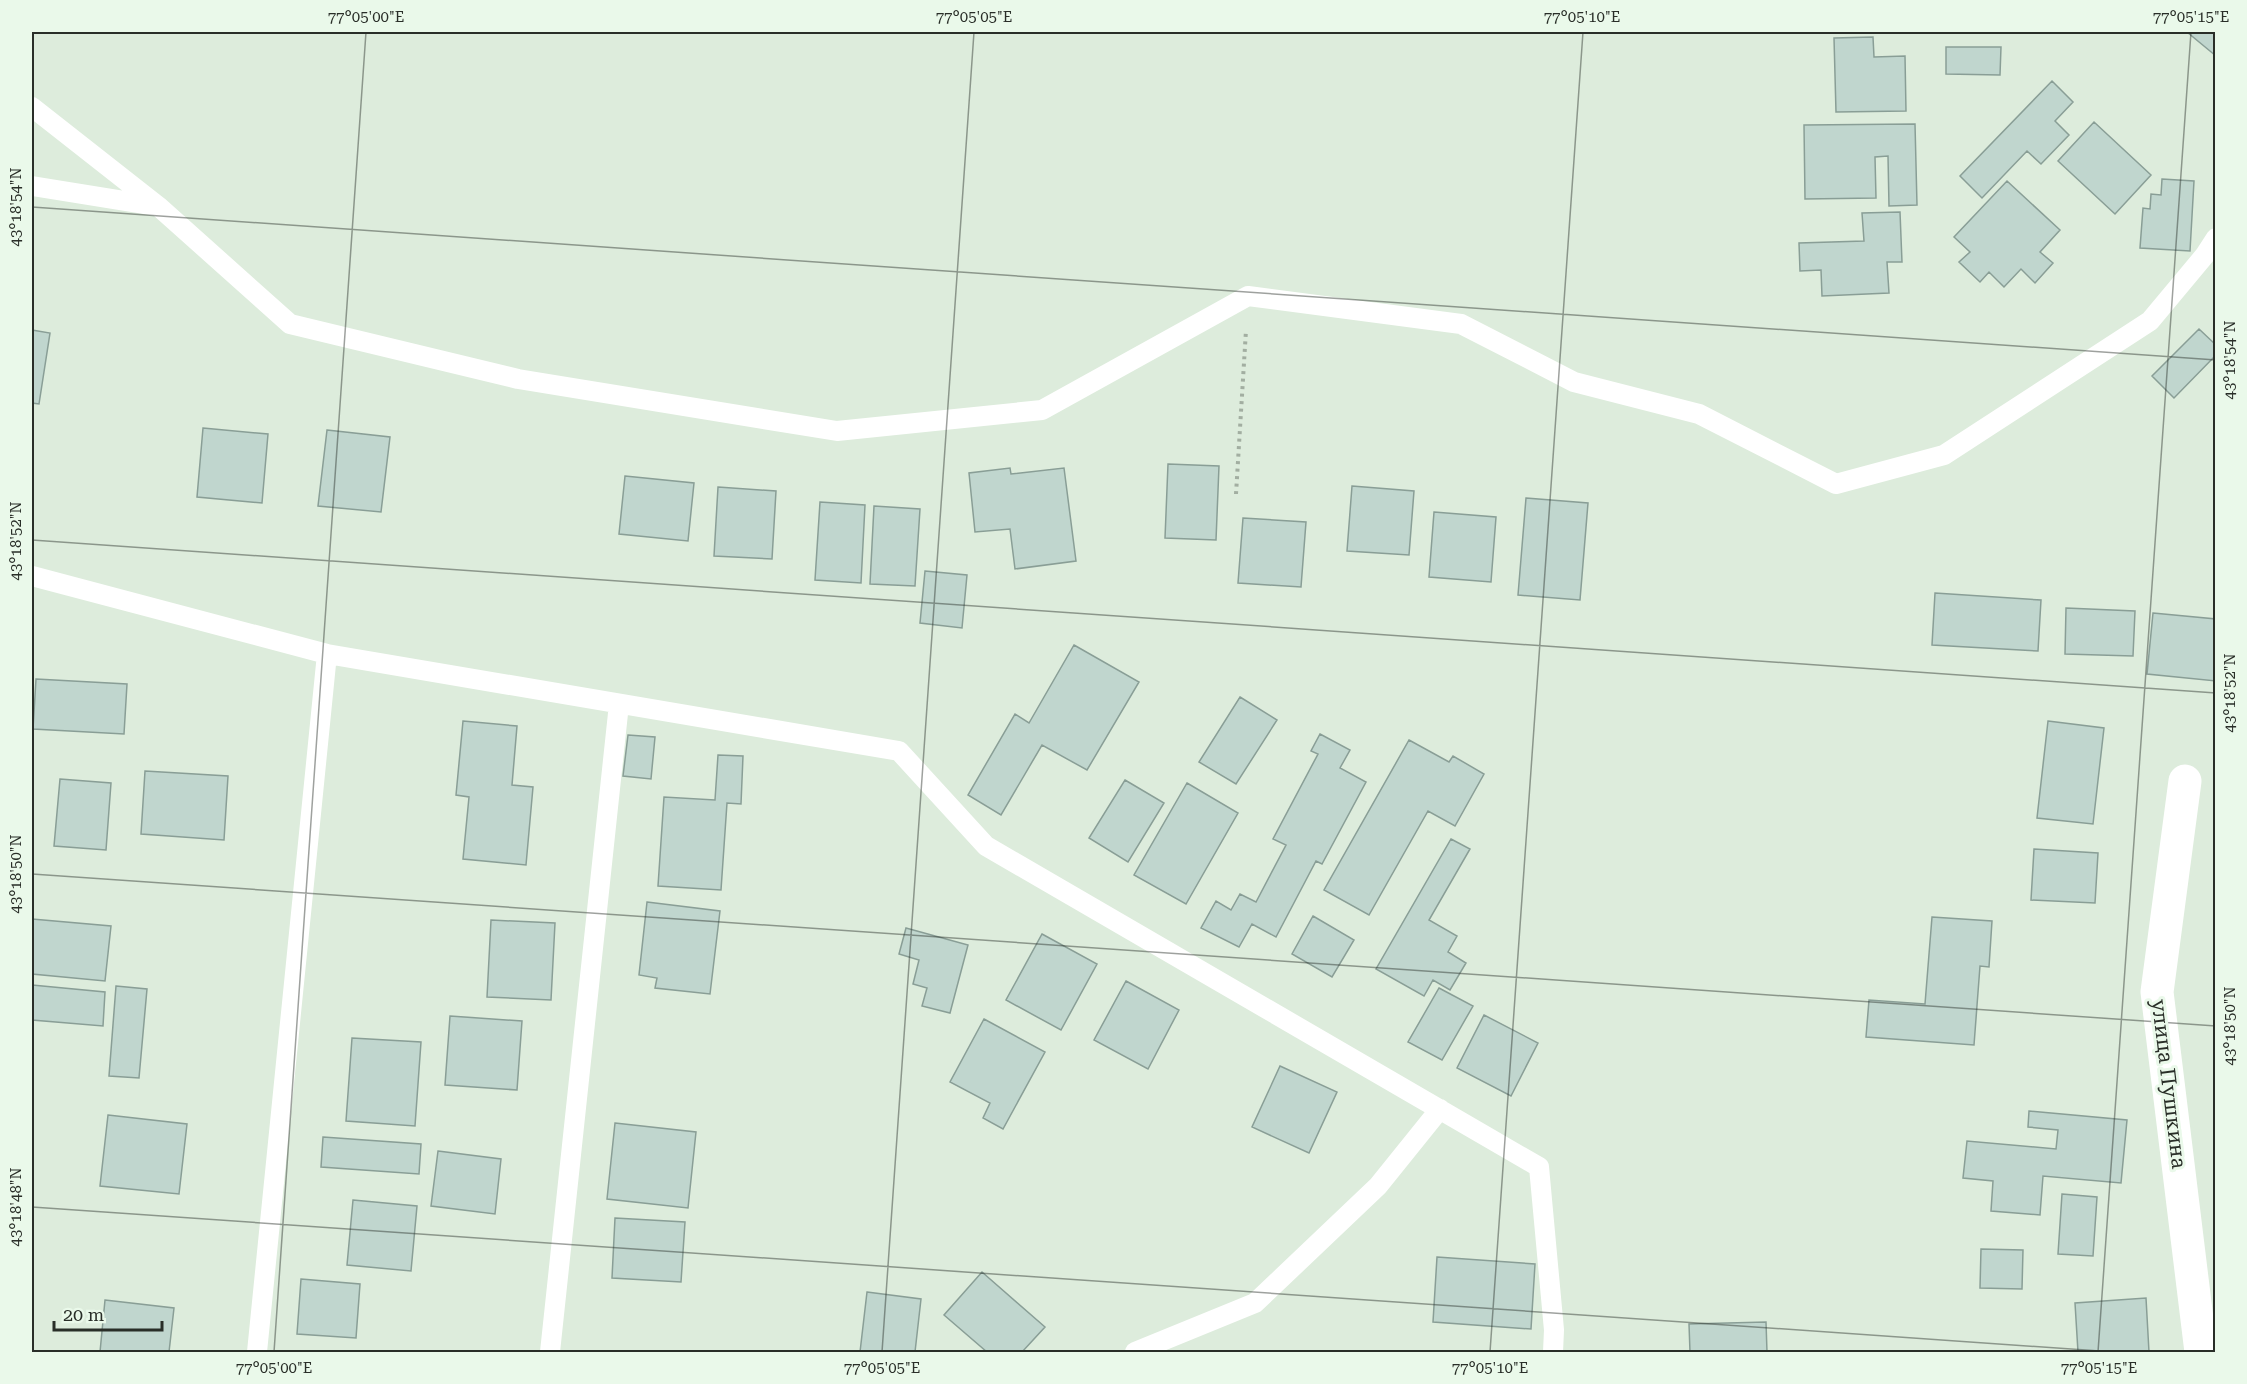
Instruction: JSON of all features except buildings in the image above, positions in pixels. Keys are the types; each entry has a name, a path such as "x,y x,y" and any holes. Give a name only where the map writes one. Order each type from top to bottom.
{"street":[{"name":"улица Пушкина","path":"2185,781 2157,992 2201,1353"}],"lane":[{"path":"32,107 158,206 290,324 518,379 837,431 1042,410 1248,296 1461,324 1574,382 1699,414 1836,484 1944,455 2150,321 2205,255 2216,238"},
{"path":"32,186 158,206"},
{"path":"32,576 327,654 899,751 986,846 1539,1167 1554,1330 1553,1353"},
{"path":"257,1353 327,654"},
{"path":"550,1353 619,704"},
{"path":"1135,1353 1255,1304 1378,1185 1440,1109"}],"path":[{"path":"1236,494 1248,296"}]}
